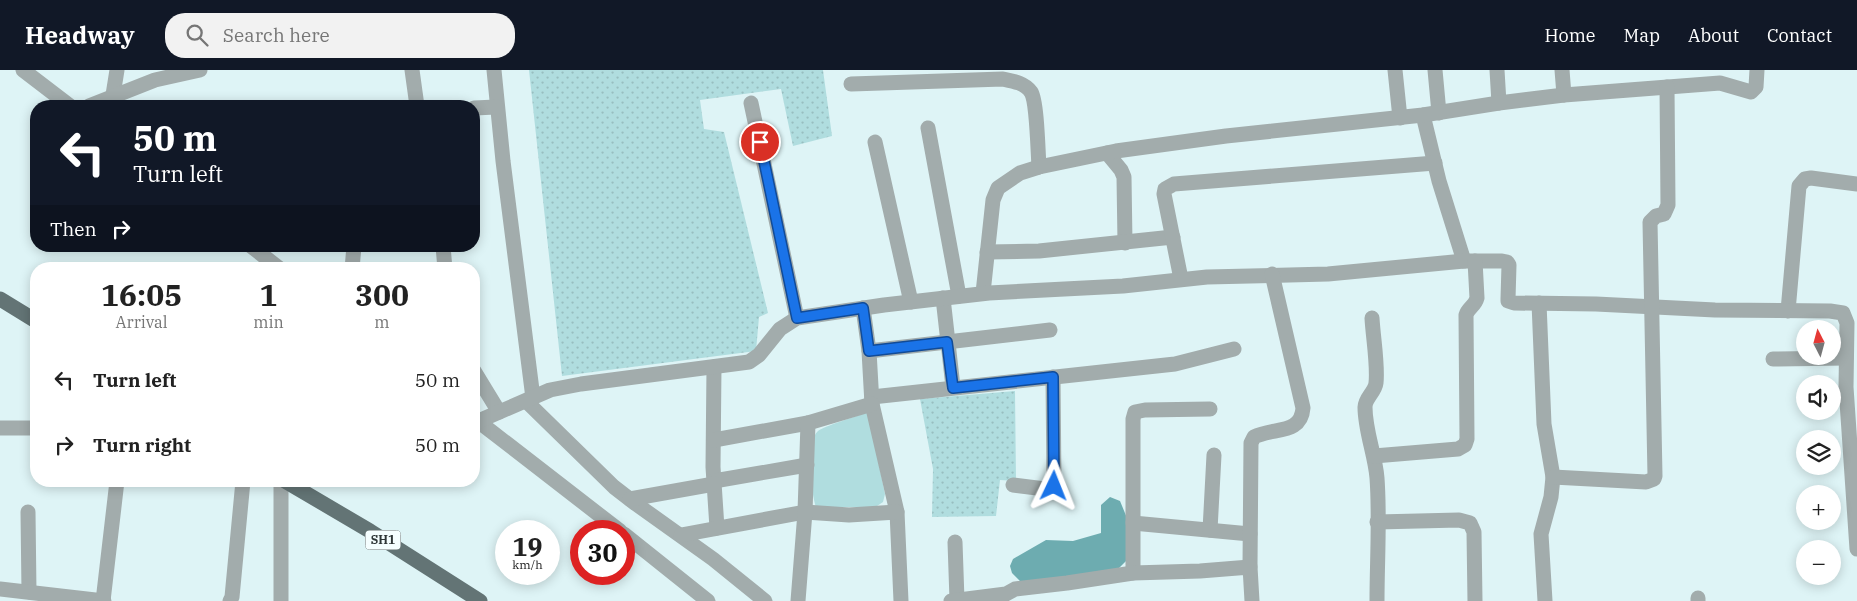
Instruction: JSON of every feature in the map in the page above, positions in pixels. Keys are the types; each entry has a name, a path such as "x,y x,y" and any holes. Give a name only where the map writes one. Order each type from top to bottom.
{"main road":[{"path":"0,299 30,317"},
{"name":"SH1","path":"293,487 370,532 480,601"}],"street":[{"path":"23,70 62,100"},
{"path":"113,95 117,70"},
{"path":"102,100 155,80 200,70"},
{"path":"412,70 415,100"},
{"path":"494,70 496,107 529,399 596,469 630,499 681,535 765,601"},
{"path":"1396,70 1400,118"},
{"path":"1435,70 1439,112"},
{"path":"1497,70 1499,103"},
{"path":"1562,70 1564,95"},
{"path":"983,293 993,200 998,188 1020,174 1038,167 1107,153 1226,136 1400,118 1564,95 1723,83 1751,92 1756,87 1757,70"},
{"path":"851,84 1023,77 1032,92 1038,167"},
{"path":"1553,477 1582,477 1613,481 1646,482 1654,480 1656,471 1650,222 1656,216 1664,214 1668,205 1667,87"},
{"path":"752,103 797,318"},
{"path":"480,108 496,107"},
{"path":"1374,456 1458,449 1465,445 1467,439 1466,315 1475,304 1477,298 1469,261 1435,163 1423,115"},
{"path":"928,128 959,296"},
{"path":"875,142 911,302"},
{"path":"1107,153 1124,177 1125,242"},
{"path":"1181,279 1164,194 1165,190 1174,184 1435,163"},
{"path":"1788,311 1798,190 1801,182 1811,178 1857,184"},
{"path":"987,252 1039,251 1172,237"},
{"path":"259,252 271,262"},
{"path":"480,418 550,390 581,384 749,362 759,356 780,329 797,318 983,293 1123,286 1181,279 1272,274 1328,274 1469,261 1507,262 1509,265 1508,301 1514,303 1830,311 1843,313 1847,322 1846,387 1857,549"},
{"path":"1252,601 1250,567 1251,443 1254,437 1261,433 1290,428 1299,423 1303,408 1272,274"},
{"path":"943,298 953,388"},
{"path":"1539,303 1544,424 1553,477 1551,497 1541,534 1545,601"},
{"path":"863,308 869,351 872,401 897,512 901,601"},
{"path":"1372,318 1376,382 1365,403 1365,408 1377,480 1377,601"},
{"path":"869,351 1050,330"},
{"path":"714,440 808,423 872,401 953,388 1175,364 1234,349"},
{"path":"1773,359 1846,358"},
{"path":"714,367 714,483 717,528"},
{"path":"1014,485 1044,489 1054,486 1053,377"},
{"path":"480,381 499,412"},
{"path":"1133,573 1133,419 1135,412 1145,410 1210,409"},
{"path":"798,601 805,512 808,423"},
{"path":"480,424 606,520"},
{"path":"0,428 30,428"},
{"path":"1210,530 1214,456"},
{"path":"630,499 806,465"},
{"path":"0,589 104,601 116,487"},
{"path":"230,601 232,597 243,487"},
{"path":"281,601 283,487"},
{"path":"28,512 29,592"},
{"path":"681,535 805,512 849,515 897,512"},
{"path":"1377,522 1459,520 1470,523 1474,532 1475,601"},
{"path":"1133,523 1250,534"},
{"path":"955,542 956,601 1006,594 1015,595 1133,573 1250,567"},
{"path":"635,543 708,601"}],"shaded area":[{"path":"529,70 823,70 832,136 793,146 781,89 700,100 704,129 724,132 768,313 759,317 756,351 562,376"},
{"path":"1015,391 1016,481 1000,480 996,516 932,517 933,469 920,399"},
{"path":"868,412 885,494 883,502 871,507 816,507 811,468 814,437 821,429"},
{"path":"1110,497 1120,501 1127,518 1127,560 1116,571 1022,583 1012,573 1010,566 1013,559 1046,540 1073,541 1101,533 1101,505"}],"route":[{"path":"760,142 797,318 863,308 869,351 947,342 953,388 1053,377 1054,486"}]}
